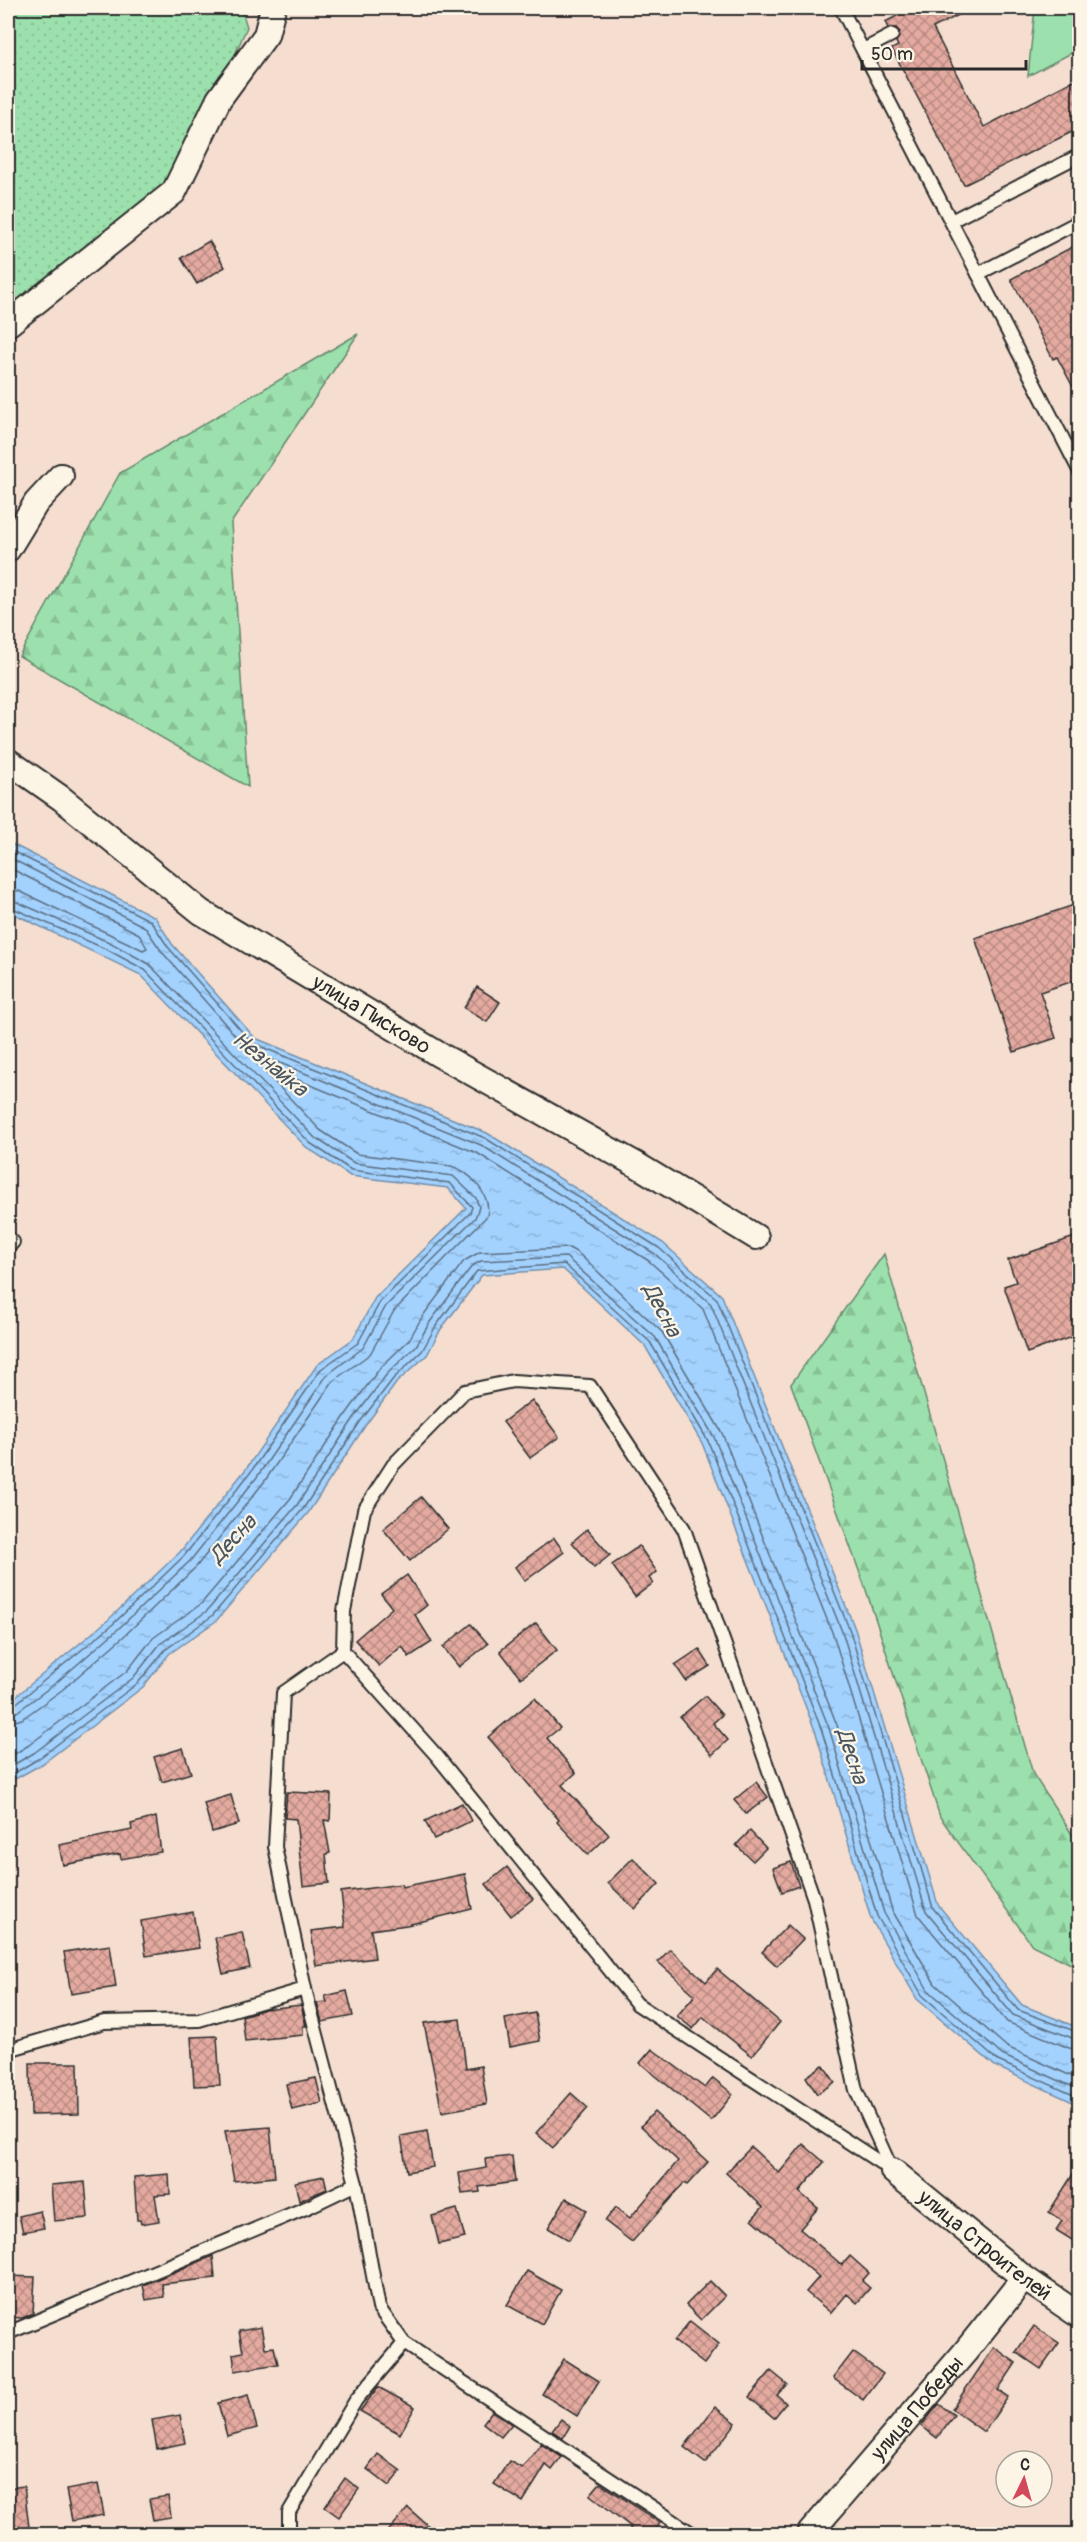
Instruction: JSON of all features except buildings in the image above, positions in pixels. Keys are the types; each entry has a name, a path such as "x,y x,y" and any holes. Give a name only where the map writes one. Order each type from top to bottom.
{"street":[{"path":"8,324 174,192 219,99 266,35 273,8"},
{"path":"8,549 36,503 61,476"},
{"name":"улица Писково","path":"8,761 61,798 201,912 438,1054 637,1165 756,1237"},
{"name":"улица Строителей","path":"893,2171 1024,2278 1080,2316"},
{"name":"улица Победы","path":"809,2535 966,2352 1024,2278"}],"lane":[{"path":"841,8 1080,472"},
{"path":"863,50 892,35"},
{"path":"951,221 1080,155"},
{"path":"978,274 1080,221"},
{"path":"8,1238 13,1242 8,1248"},
{"path":"513,1381 590,1386 684,1529 814,1899 856,2090 893,2171 637,2004 436,1755 343,1651 344,1611 364,1510 393,1465 465,1391 513,1381"},
{"path":"343,1651 283,1693 275,1847 305,1989 356,2184 379,2308 404,2343 693,2535"},
{"path":"8,2050 105,2022 198,2020 305,1989"},
{"path":"8,2333 308,2207 356,2184"},
{"path":"289,2535 289,2512 343,2421 356,2400 404,2343"}],"green space":[{"path":"8,8 241,8 247,27 179,182 8,333"},
{"path":"1035,8 1079,8 1079,49 1028,76"},
{"path":"358,334 231,523 248,787 19,656 120,473"},
{"path":"884,1254 1033,1774 1079,1845 1079,1968 1032,1945 940,1817 866,1590 791,1384"}],"water":[{"path":"8,842 155,917 172,944 255,1038 487,1133 663,1243 722,1296 855,1629 938,1905 1022,2005 1079,2028 1079,2105 995,2066 917,1999 871,1919 816,1733 702,1443 645,1346 563,1269 482,1275 441,1329 427,1355 397,1382 308,1513 216,1621 169,1654 143,1687 42,1764 8,1783 8,1703 108,1620 180,1552 246,1469 317,1365 353,1339 375,1298 466,1208 448,1188 350,1176 306,1147 141,975 8,911"}],"water label":[{"name":"Незнайка","path":"270,1064"},
{"name":"Десна","path":"662,1310"},
{"name":"Десна","path":"233,1539"},
{"name":"Десна","path":"852,1756"}]}
